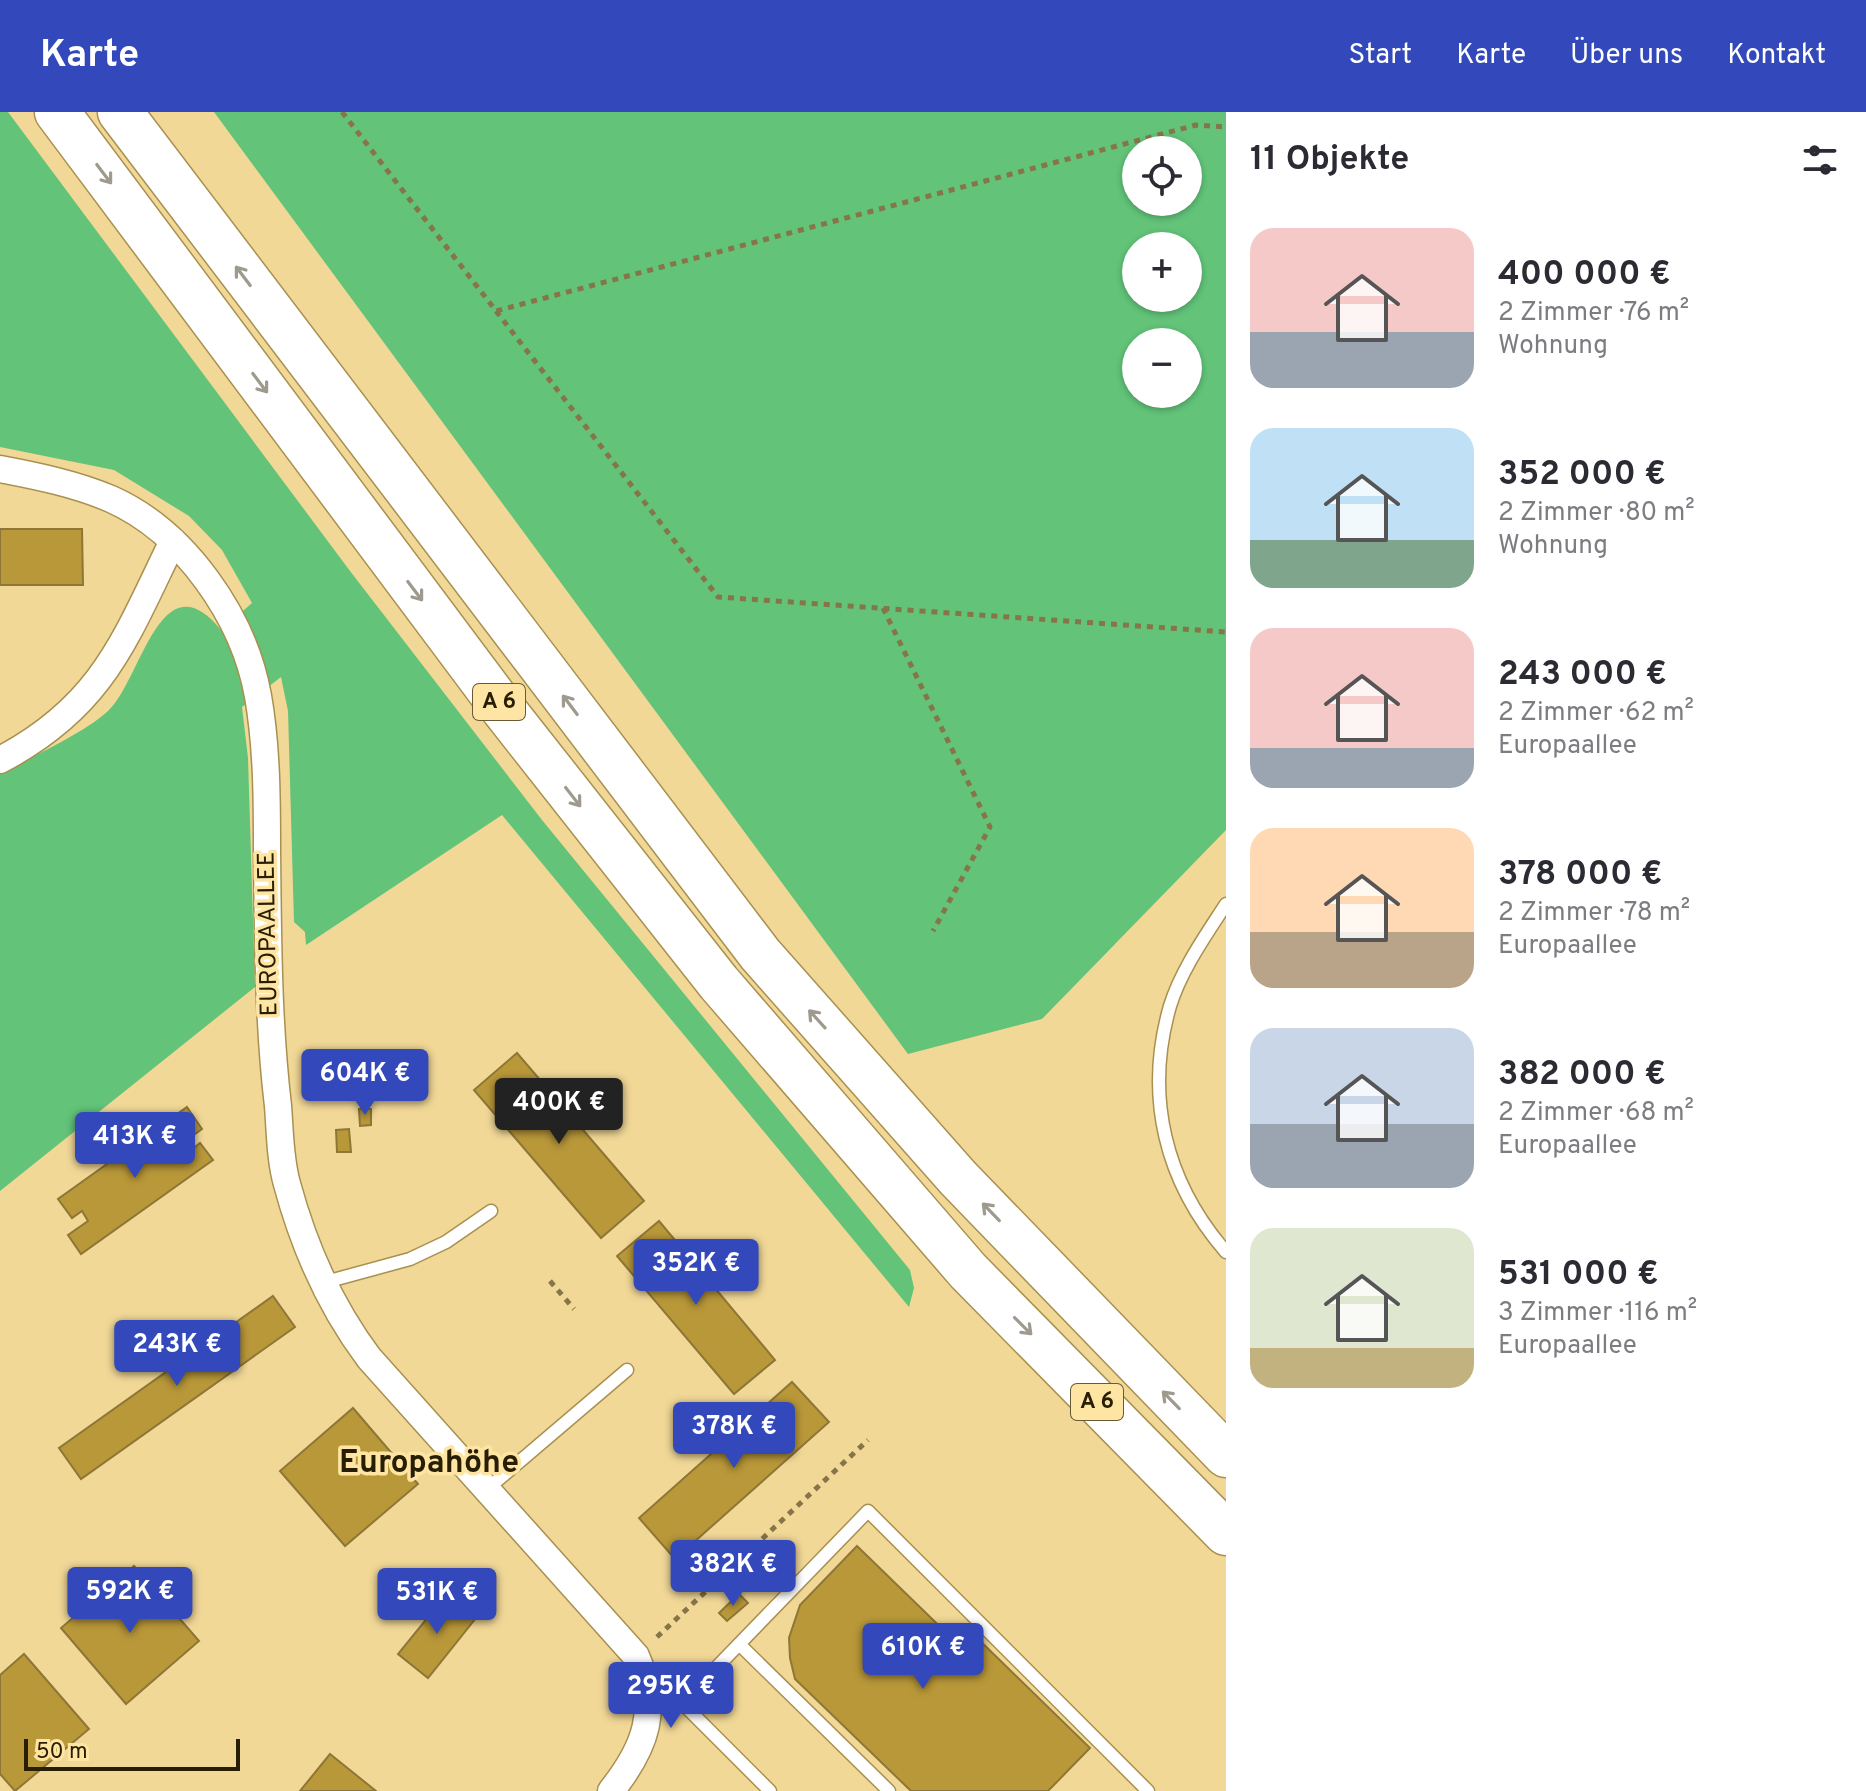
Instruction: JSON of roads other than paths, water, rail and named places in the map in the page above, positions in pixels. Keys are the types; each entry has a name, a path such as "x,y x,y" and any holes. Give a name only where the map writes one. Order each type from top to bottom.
{"highway":[{"name":"A 6","path":"57,112 504,710 719,983 968,1271 1226,1533"},
{"name":"A 6","path":"120,112 760,954 958,1178 1226,1455"}],"street":[{"name":"EUROPAALLEE","path":"0,469 74,486 113,500 173,541 213,588 242,642 258,694 266,783 273,1066 286,1182 322,1283 369,1358 636,1656 647,1680 649,1707 642,1741 628,1769 611,1791"},
{"path":"0,760 55,725 85,698 107,671 173,541"}],"lane":[{"path":"1226,904 1199,947 1170,1006 1157,1088 1173,1173 1211,1235 1226,1252"},
{"path":"322,1283 410,1259 446,1242 491,1211"},
{"path":"486,1490 627,1370"},
{"path":"649,1707 682,1703 868,1511 1148,1791"},
{"path":"739,1644 889,1791"},
{"path":"682,1703 770,1791"}],"district":[{"name":"Europahöhe","path":"429,1464"}]}
